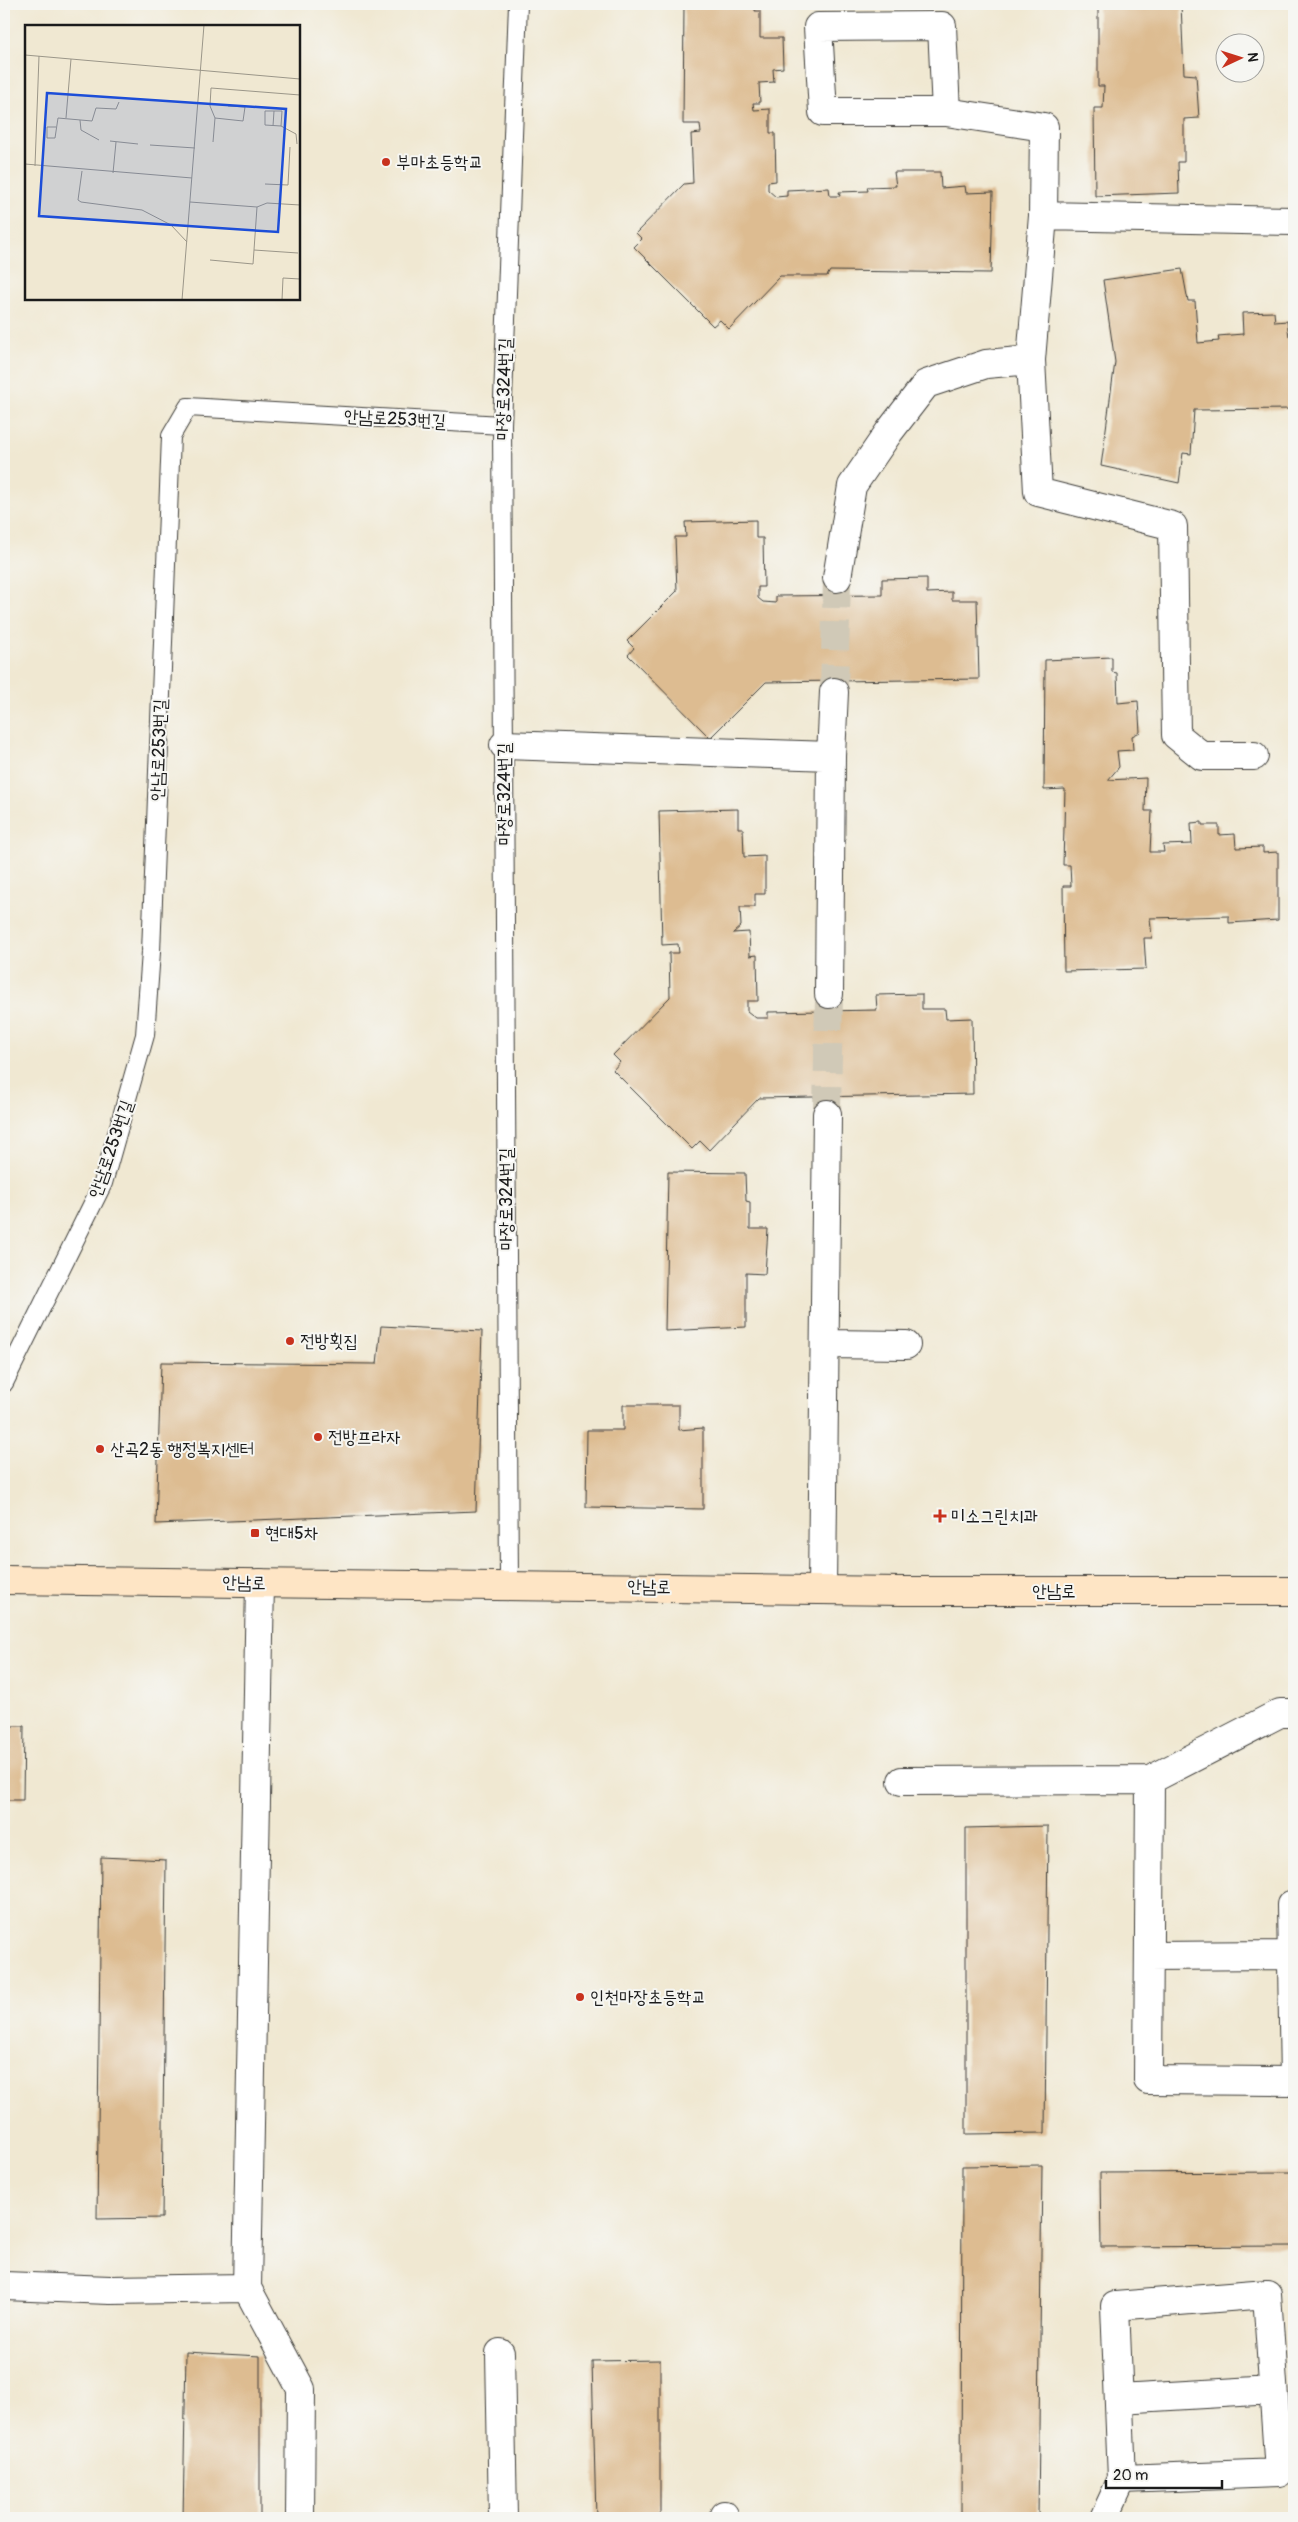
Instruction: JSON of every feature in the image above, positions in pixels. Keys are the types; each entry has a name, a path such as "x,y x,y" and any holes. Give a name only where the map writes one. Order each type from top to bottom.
{"main road":[{"name":"안남로","path":"4,1580 822,1590 1294,1591"}],"street":[{"path":"946,112 942,26 818,27 824,112 946,112 1044,127 1043,216 1031,360 1038,492 1173,526 1176,735 1202,756 1254,756"},
{"path":"1043,216 1294,221"},
{"path":"837,578 852,486 889,432 926,384 986,364 1031,360"},
{"path":"828,994 830,756 834,692"},
{"path":"504,745 830,756"},
{"path":"822,1590 827,1114"},
{"path":"825,1344 906,1345"},
{"path":"260,1583 247,2288 301,2390 300,2518"},
{"path":"902,1781 1150,1780 1280,1713 1294,1713"},
{"path":"1150,1780 1148,2080 1294,2081 1291,1905"},
{"path":"1150,1956 1292,1955"},
{"path":"4,2286 110,2290 247,2288"},
{"path":"1104,2518 1122,2479 1115,2306 1267,2294 1279,2474 1122,2479"},
{"path":"500,2354 503,2518"},
{"path":"1119,2399 1273,2390"}],"lane":[{"name":"마장로324번길","path":"508,1585 502,425 518,4"},
{"name":"안남로253번길","path":"4,1383 103,1183 146,1035 151,952 171,436 188,407 502,425"}],"building":[{"path":"684,4 755,4 755,11 760,11 760,38 782,38 783,68 773,69 774,82 759,83 760,103 753,103 754,110 770,109 770,133 775,133 776,181 768,182 768,190 776,197 787,196 787,190 829,188 830,196 840,196 839,192 868,191 867,187 896,186 894,172 940,172 941,188 965,186 966,193 993,192 991,273 830,271 827,276 780,276 729,329 720,320 713,326 634,247 642,239 636,233 684,184 693,183 691,134 701,133 700,124 683,124"},
{"path":"1098,4 1181,4 1184,74 1196,75 1199,118 1184,119 1184,162 1178,162 1179,193 1095,196 1094,108 1103,108 1104,86 1098,86"},
{"path":"1182,269 1188,301 1195,301 1198,343 1219,341 1218,336 1243,334 1242,313 1274,312 1275,322 1287,321 1289,337 1294,337 1294,409 1194,410 1191,454 1183,453 1179,483 1101,466 1115,362 1103,280"},
{"path":"756,520 756,538 763,538 764,587 758,587 758,598 763,602 776,603 776,596 882,595 882,579 927,578 927,593 952,592 952,600 977,600 979,679 766,682 710,738 628,655 634,648 627,641 677,591 675,537 686,537 685,522"},
{"path":"1112,657 1112,672 1117,673 1118,703 1138,701 1140,732 1132,736 1133,750 1117,751 1119,767 1108,780 1146,778 1145,811 1152,811 1150,852 1164,852 1163,845 1192,844 1191,823 1202,822 1202,825 1219,825 1219,835 1235,834 1236,848 1263,847 1263,853 1278,852 1278,920 1229,923 1229,916 1150,918 1152,938 1144,938 1146,969 1064,971 1063,886 1071,886 1070,865 1063,865 1065,789 1044,790 1045,660"},
{"path":"738,809 738,828 743,828 744,857 765,856 765,894 755,894 755,907 740,907 741,926 733,933 749,932 750,956 757,955 758,1001 747,1001 747,1011 756,1018 768,1018 768,1012 877,1010 876,995 922,994 922,1009 945,1009 946,1019 972,1018 973,1094 759,1098 709,1150 700,1141 692,1149 613,1070 620,1062 613,1055 670,997 669,953 679,953 678,944 662,945 659,811"},
{"path":"668,1172 745,1173 746,1201 750,1202 750,1229 768,1229 765,1274 746,1273 746,1327 665,1331"},
{"name":"전방프라자","path":"381,1326 482,1331 476,1511 156,1524 161,1362 377,1364"},
{"path":"623,1405 679,1405 679,1430 703,1428 703,1509 586,1507 587,1430 623,1430"},
{"path":"4,1726 24,1726 23,1800 4,1800"},
{"path":"1048,1826 1045,2133 966,2134 966,1828"},
{"path":"101,1857 166,1860 162,2218 97,2219"},
{"path":"1042,2165 1038,2518 961,2518 962,2166"},
{"path":"1294,2172 1294,2246 1101,2247 1100,2173"},
{"path":"186,2352 260,2356 260,2518 183,2518"},
{"path":"660,2360 660,2518 596,2518 592,2361"}],"tunnel":[{"path":"834,692 837,578"},
{"path":"827,1114 829,994"}],"place":[{"name":"부마초등학교","path":"386,162"},
{"name":"전방횟집","path":"290,1341"},
{"name":"전방프라자","path":"318,1437"},
{"name":"산곡2동 행정복지센터","path":"100,1449"},
{"name":"미소그린치과","path":"940,1516"},
{"name":"현대5차","path":"255,1533"},
{"name":"인천마장초등학교","path":"580,1997"}]}
